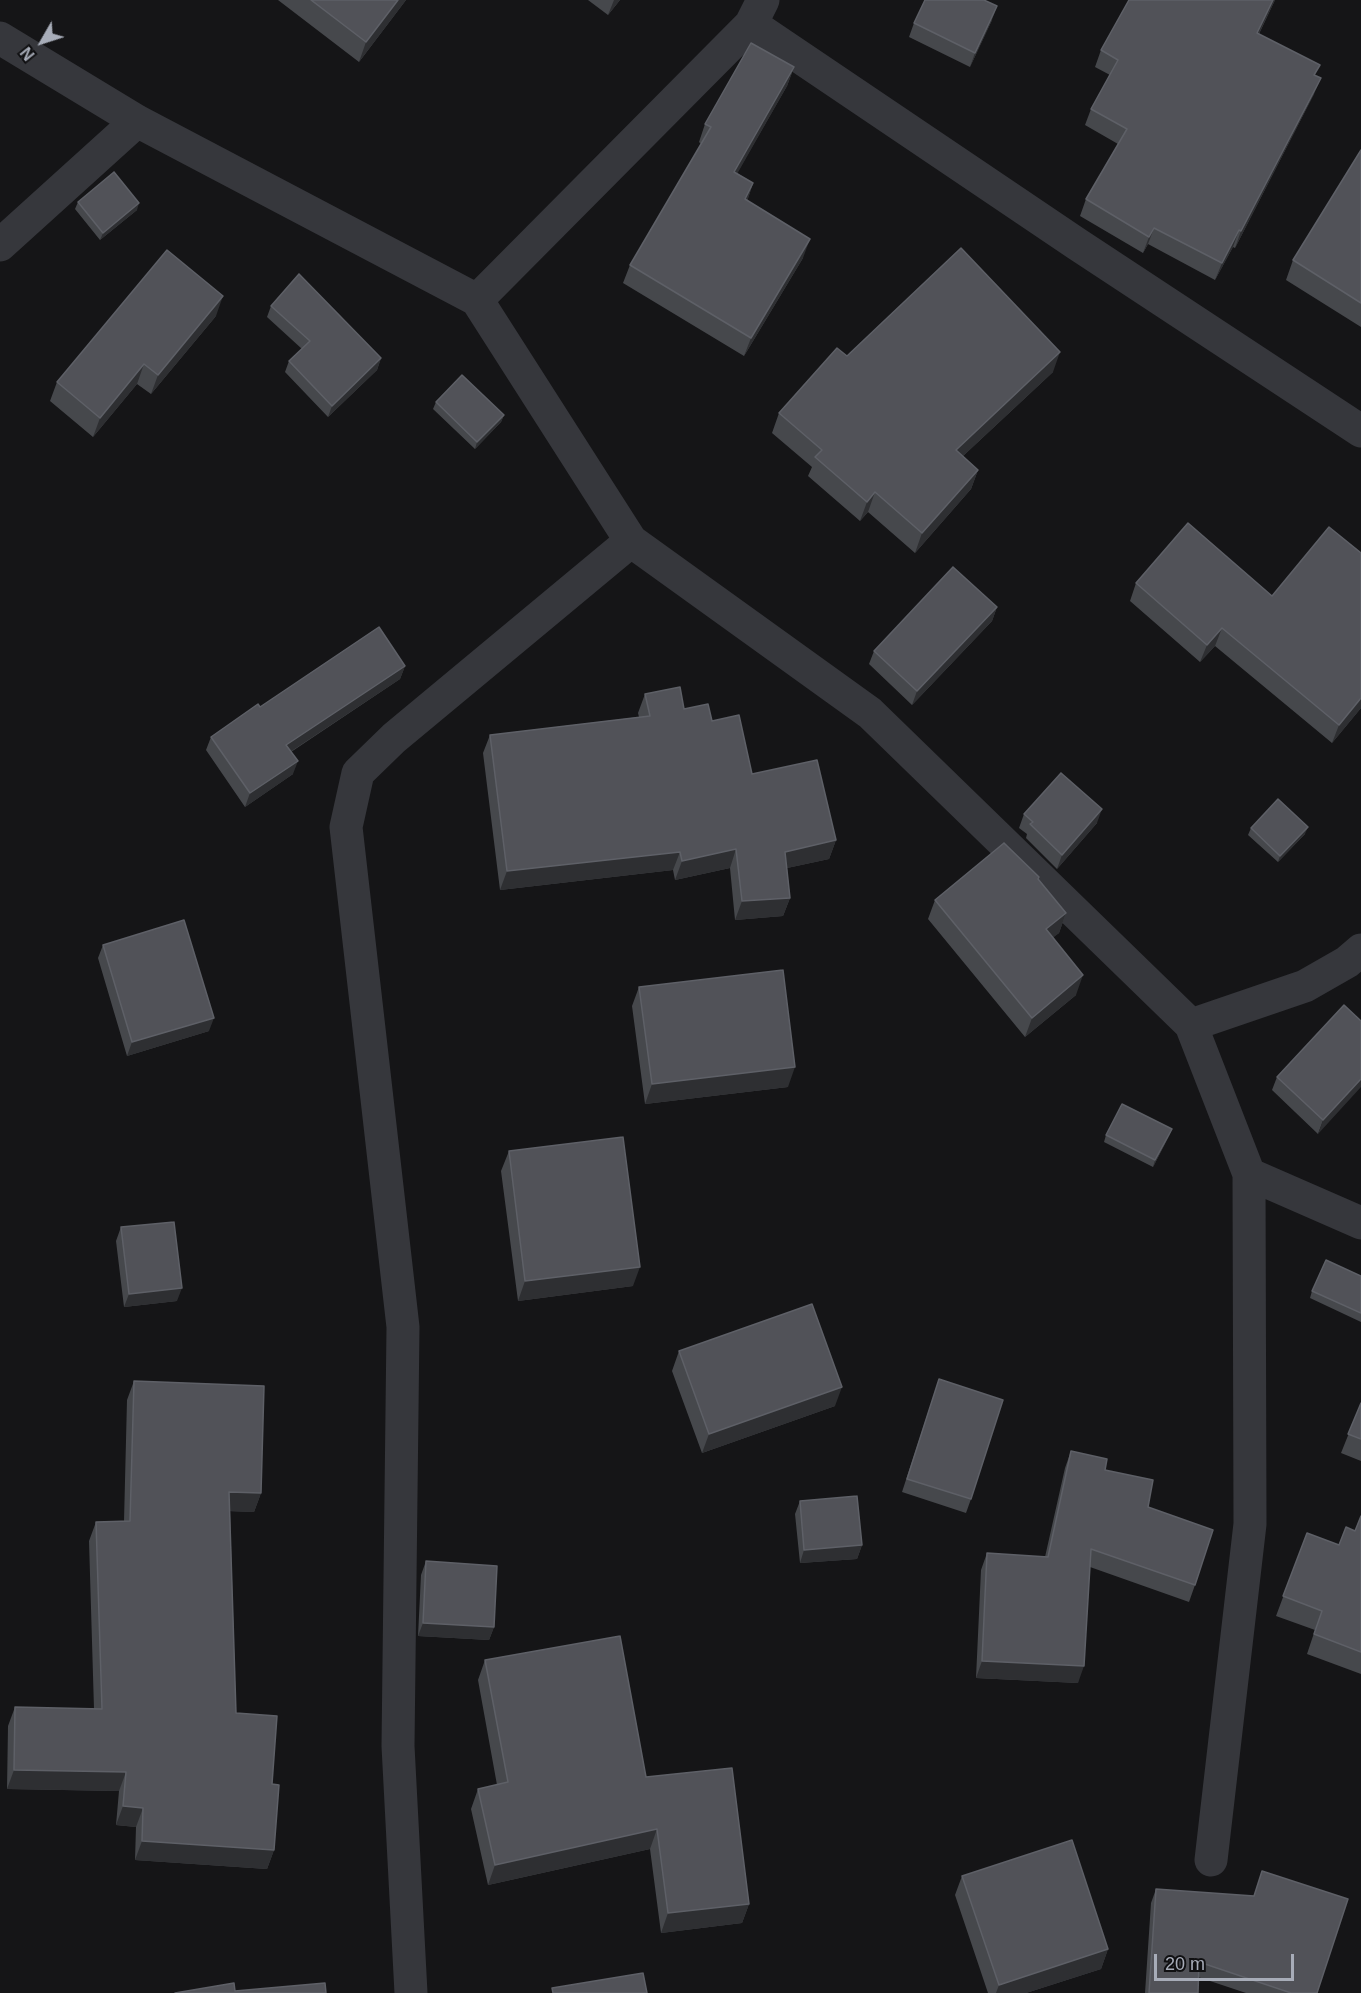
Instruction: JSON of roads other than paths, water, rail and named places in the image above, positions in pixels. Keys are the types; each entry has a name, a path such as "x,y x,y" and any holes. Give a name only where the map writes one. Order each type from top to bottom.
{"street":[{"path":"477,300 757,12 1077,244 1361,431"},
{"path":"0,38 137,121 477,300 631,541 870,713 1191,1025 1249,1174 1250,1524 1212,1860"},
{"path":"0,245 137,121"},
{"path":"411,1993 398,1746 403,1327 346,827 358,773 394,738 631,541"},
{"path":"1191,1025 1305,986 1347,962 1361,950"},
{"path":"1249,1174 1361,1222"}]}
